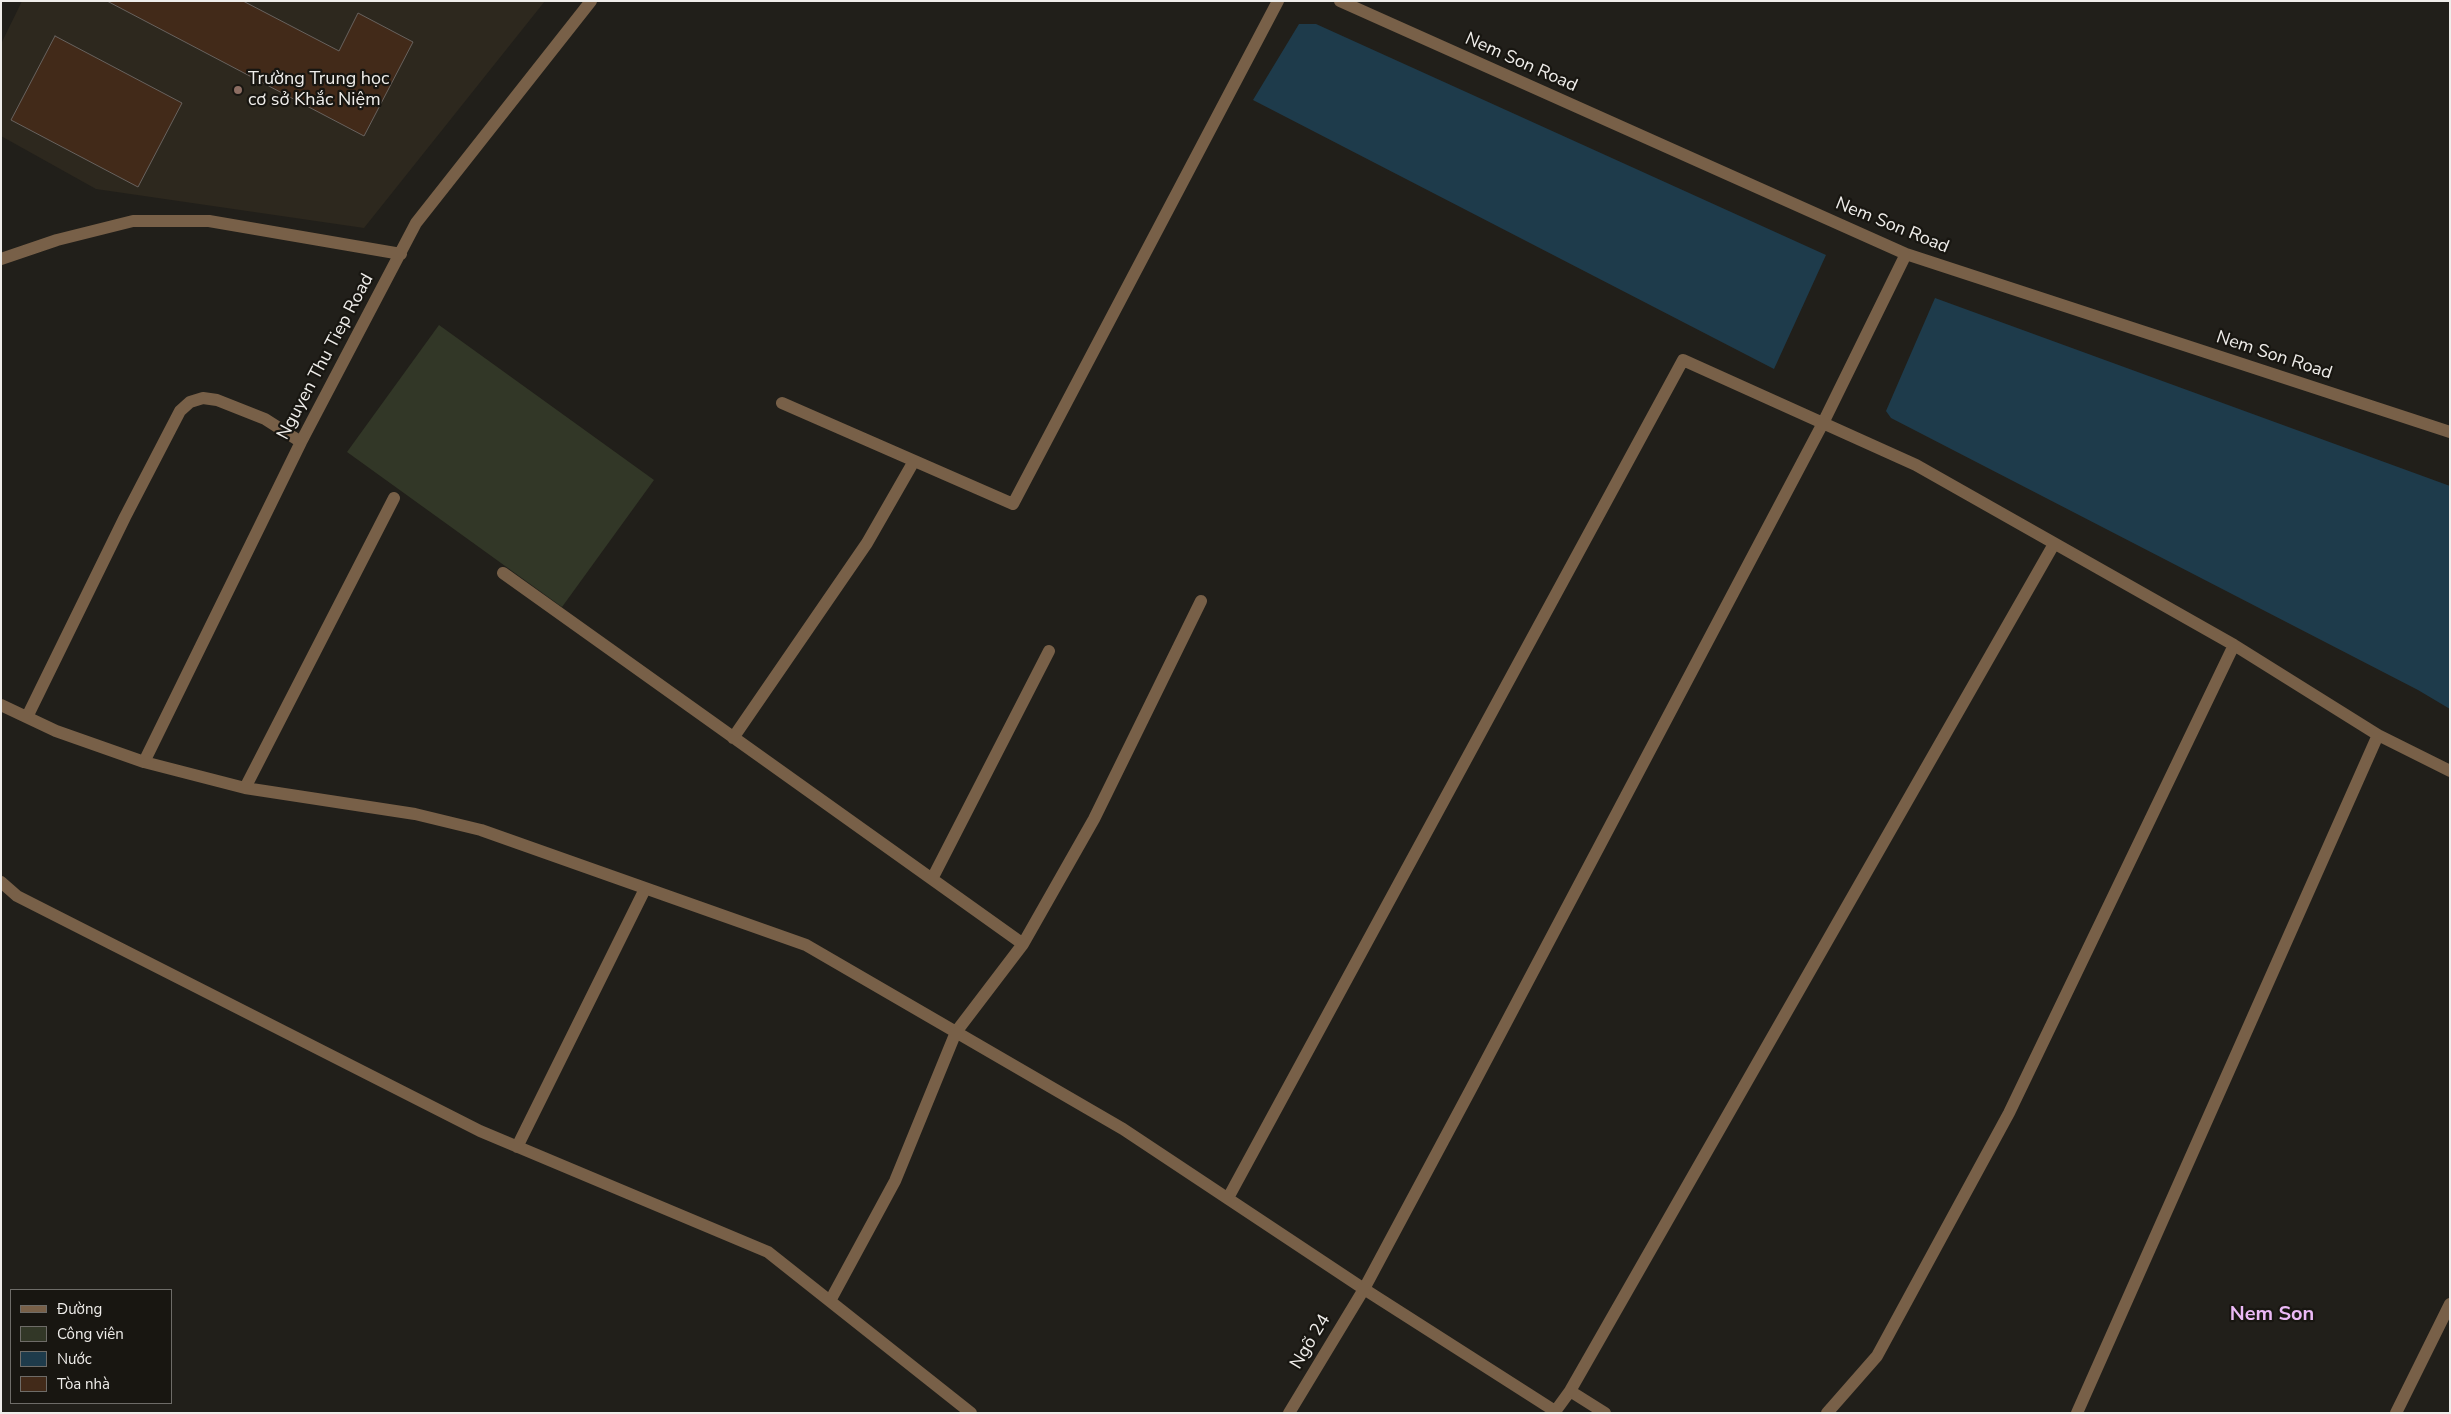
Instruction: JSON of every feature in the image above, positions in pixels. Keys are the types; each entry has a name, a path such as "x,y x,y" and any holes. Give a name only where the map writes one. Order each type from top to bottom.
{"street":[{"name":"Nguyen Thu Tiep Road","path":"144,762 301,442 416,223 591,1"},
{"path":"782,404 1013,504 1278,1"},
{"name":"Nem Son Road","path":"1340,1 1906,254 2450,432"},
{"path":"1,259 57,240 133,221 209,221 401,254"},
{"name":"Ngõ 24","path":"1288,1413 1364,1289 1823,423 1906,254"},
{"path":"1228,1198 1683,360 1916,465 2234,645 2378,735 2450,772"},
{"path":"27,717 129,508 180,411 190,402 203,398 217,400 265,418 301,442"},
{"path":"733,738 867,543 914,461"},
{"path":"245,788 394,498"},
{"path":"1,705 56,731 144,762 245,788 415,814 481,830 806,945 1123,1129 1554,1412 1570,1391 2054,544"},
{"path":"502,573 1023,944"},
{"path":"830,1302 895,1181 956,1032 1023,944 1094,819 1201,601"},
{"path":"1827,1413 1877,1356 2009,1113 2234,645"},
{"path":"932,879 1049,651"},
{"path":"2077,1413 2378,735"},
{"path":"1,882 17,896 471,1126 768,1252 971,1413"},
{"path":"517,1147 645,889"},
{"path":"2396,1413 2450,1304"},
{"path":"1570,1391 1604,1413"}],"shaded area":[{"name":"Trường Trung học cơ sở Khắc Niệm","path":"22,1 545,1 364,228 96,189 1,136 1,44"}],"green space":[{"path":"439,325 654,480 562,607 347,452"}],"water":[{"path":"1299,24 1316,24 1826,255 1774,369 1253,100"},
{"path":"1935,298 2450,486 2450,709 2418,690 1891,418 1886,411"}],"building":[{"path":"107,1 243,1 339,51 358,13 413,42 364,136"},
{"path":"55,36 182,103 138,187 11,120"}],"place":[{"name":"Trường Trung học cơ sở Khắc Niệm","path":"238,90"}],"district":[{"name":"Nem Son","path":"2272,1315"}]}
